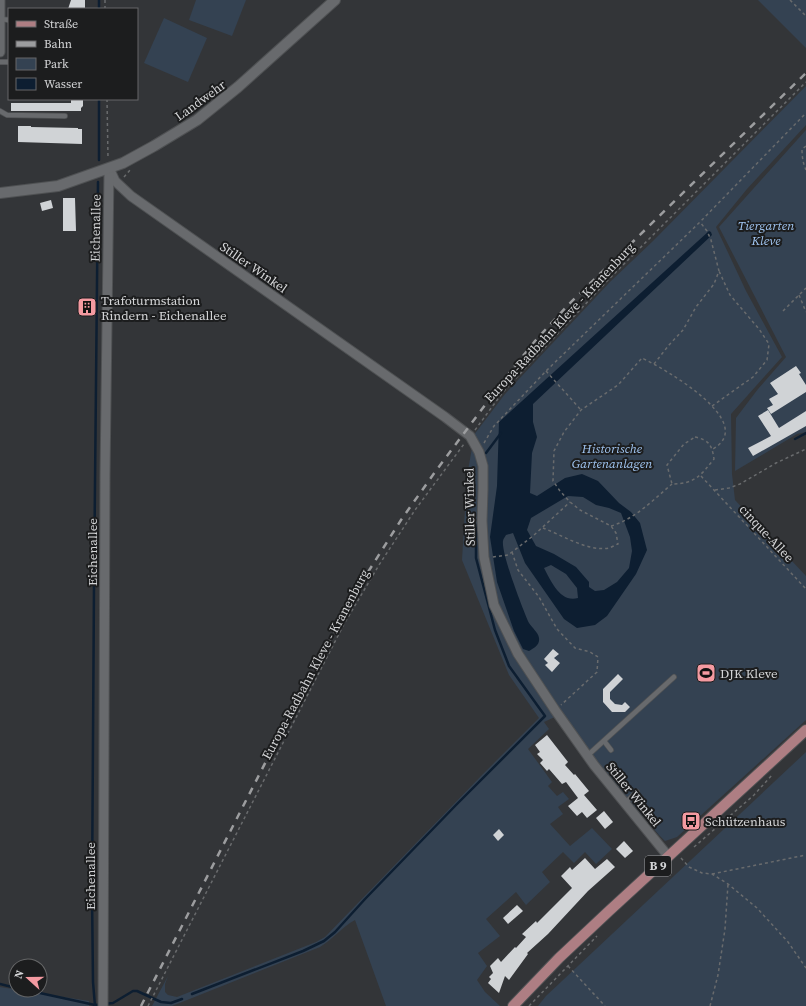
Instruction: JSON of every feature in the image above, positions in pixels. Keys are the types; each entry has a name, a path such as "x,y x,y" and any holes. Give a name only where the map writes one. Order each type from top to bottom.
{"main road":[{"name":"Landwehr","path":"0,193 58,186 109,164 128,161 197,120 238,88 335,0"},
{"name":"B 9","path":"513,1006 560,958 668,856 806,730"}],"street":[{"path":"0,0 0,52"},
{"name":"Stiller Winkel","path":"109,164 115,181 131,196 470,436 480,452 482,466 482,521 484,557 494,605 518,654 555,710 588,756 668,856"},
{"name":"Eichenallee","path":"103,1006 105,484 109,164"}],"lane":[{"path":"0,111 8,114 64,116"},
{"path":"588,756 674,676"},
{"path":"604,741 610,750"},
{"path":"625,803 637,792"}],"path":[{"path":"790,0 806,16"},
{"name":"Europa-Radbahn Kleve - Kranenburg","path":"149,1005 344,624 379,565 415,510 503,392 603,285 806,82"},
{"path":"107,100 109,164"},
{"path":"484,444 494,426 546,371 700,222 806,113"},
{"path":"806,146 802,149 803,164 806,170"},
{"path":"109,164 113,157"},
{"path":"700,222 707,231 711,240 719,272 730,295 759,329 769,344 767,360 753,377 712,406"},
{"path":"654,364 669,344 683,330 696,307 714,284 719,272"},
{"path":"784,311 806,288"},
{"path":"798,295 806,312"},
{"path":"543,528 558,533 573,542 598,548 609,548 618,544 616,533 612,526 580,510 570,502 553,480 554,451 564,432 581,410 618,385 642,358 696,391 712,406 723,422 725,436 719,445 713,449"},
{"path":"546,371 581,410"},
{"path":"612,526 637,514 672,484 682,484 701,476 714,459 713,449 705,439 695,437 684,444 667,465 672,484"},
{"path":"715,490 729,488 740,484 776,463 806,449"},
{"name":"cinque-Allee","path":"701,476 806,589"},
{"path":"490,558 508,555 518,548 543,528 570,502"},
{"path":"512,552 518,570 539,597 557,629 575,648 590,652 598,657 597,672 555,710"},
{"path":"692,848 754,795 773,774"},
{"path":"681,857 689,867 702,873 712,874 806,856"},
{"path":"712,874 728,884 757,908 788,942 806,968"},
{"path":"710,1006 718,975 724,937 728,884"},
{"path":"529,1006 597,936"},
{"path":"560,958 605,1006"}],"green space":[{"path":"196,0 246,0 232,36 189,20"},
{"path":"758,0 806,0 806,48"},
{"path":"164,18 207,38 188,82 144,63"},
{"name":"Historische Gartenanlagen","path":"806,86 806,125 747,189 716,227 746,291 782,357 731,414 732,474 735,500 806,576 806,720 677,837 665,841 593,758 561,714 544,722 549,729 528,749 552,782 548,786 557,796 563,792 569,799 558,807 563,814 550,824 570,846 592,828 612,849 596,864 585,852 574,863 563,852 542,872 550,882 526,905 516,892 486,919 500,936 478,953 487,966 477,980 485,992 500,1006 386,1006 355,920 320,947 172,1006 152,1006 168,976 165,984 165,992 168,995 177,997 316,942 325,937 539,718 509,675 462,560 467,476 472,448 470,440 505,394 610,282 653,241"},
{"name":"Tiergarten Kleve","path":"806,130 806,432 797,434 735,471 736,418 758,389 786,357 719,227"},
{"path":"806,752 806,1006 538,1006 546,996"},
{"path":"0,987 8,988 8,998 48,998 48,995 89,1001 89,1006 0,1006"}],"water":[{"path":"709,231 711,232 712,235 533,404 533,422 537,437 532,453 530,493 537,496 565,478 582,474 598,481 619,503 631,512 640,523 647,550 636,574 607,616 595,625 577,628 564,619 525,563 513,533 506,535 503,540 505,557 529,623 539,638 538,644 529,651 523,649 514,631 497,582 490,537 497,486 499,422","holes":["568,496 583,497 596,505 621,513 630,537 632,551 629,568 617,582 604,590 595,591 589,587 589,582 576,567 554,554 536,546 527,530 531,518","551,565 566,574 577,588 578,598 572,599 566,597 557,590 544,568"]}],"building":[{"path":"71,0 85,0 85,8 68,8"},
{"path":"71,100 83,100 81,111 11,111 11,103 71,103"},
{"path":"18,126 82,129 82,144 18,142"},
{"path":"63,198 75,198 76,231 63,231"},
{"path":"51,200 53,208 42,211 40,203"},
{"path":"796,366 806,385 806,392 771,414 767,408 773,405 769,399 778,394 770,383"},
{"path":"768,410 779,428 806,411 806,426 753,456 748,448 771,436 758,416"},
{"path":"553,649 559,654 554,658 560,663 552,672 545,665 548,663 544,659"},
{"path":"618,674 623,679 610,692 610,699 615,704 622,705 625,702 630,707 625,712 612,712 603,702 603,689"},
{"path":"547,735 568,762 565,765 574,775 575,774 589,791 584,795 597,810 587,818 582,812 577,816 568,806 578,798 566,782 562,784 549,769 547,771 540,763 543,760 537,754 540,752 535,745"},
{"path":"604,811 613,822 605,829 596,818"},
{"path":"499,829 504,835 498,841 493,835"},
{"path":"624,841 633,851 625,858 616,849"},
{"path":"585,858 595,869 607,859 615,867 588,891 548,934 527,953 528,954 509,980 505,976 499,993 488,983 491,979 489,977 493,973 490,966 498,958 501,962 515,947 516,948 526,937 522,934 536,921 537,923 572,888 561,876 570,867 572,870"},
{"path":"517,905 523,911 508,924 503,918"}],"waterway":[{"path":"99,0 99,8"},
{"path":"99,100 99,160"},
{"path":"95,1006 93,982 92,893 98,182"},
{"path":"486,453 501,433"},
{"path":"795,439 806,433"},
{"path":"192,994 303,951 324,941 335,932 456,805 545,716 509,666 495,630 476,558 478,524"},
{"path":"0,984 8,986"},
{"path":"48,995 95,1005 113,1003 133,991 137,991 161,1002 171,1003 182,999"}],"railway":[{"path":"141,1006 305,685 368,572 401,520 435,472 503,381 535,341 569,304 806,73"}],"place":[{"name":"Trafoturmstation Rindern - Eichenallee","path":"87,307"},
{"name":"DJK Kleve","path":"706,673"},
{"name":"Schützenhaus","path":"691,821"}]}
